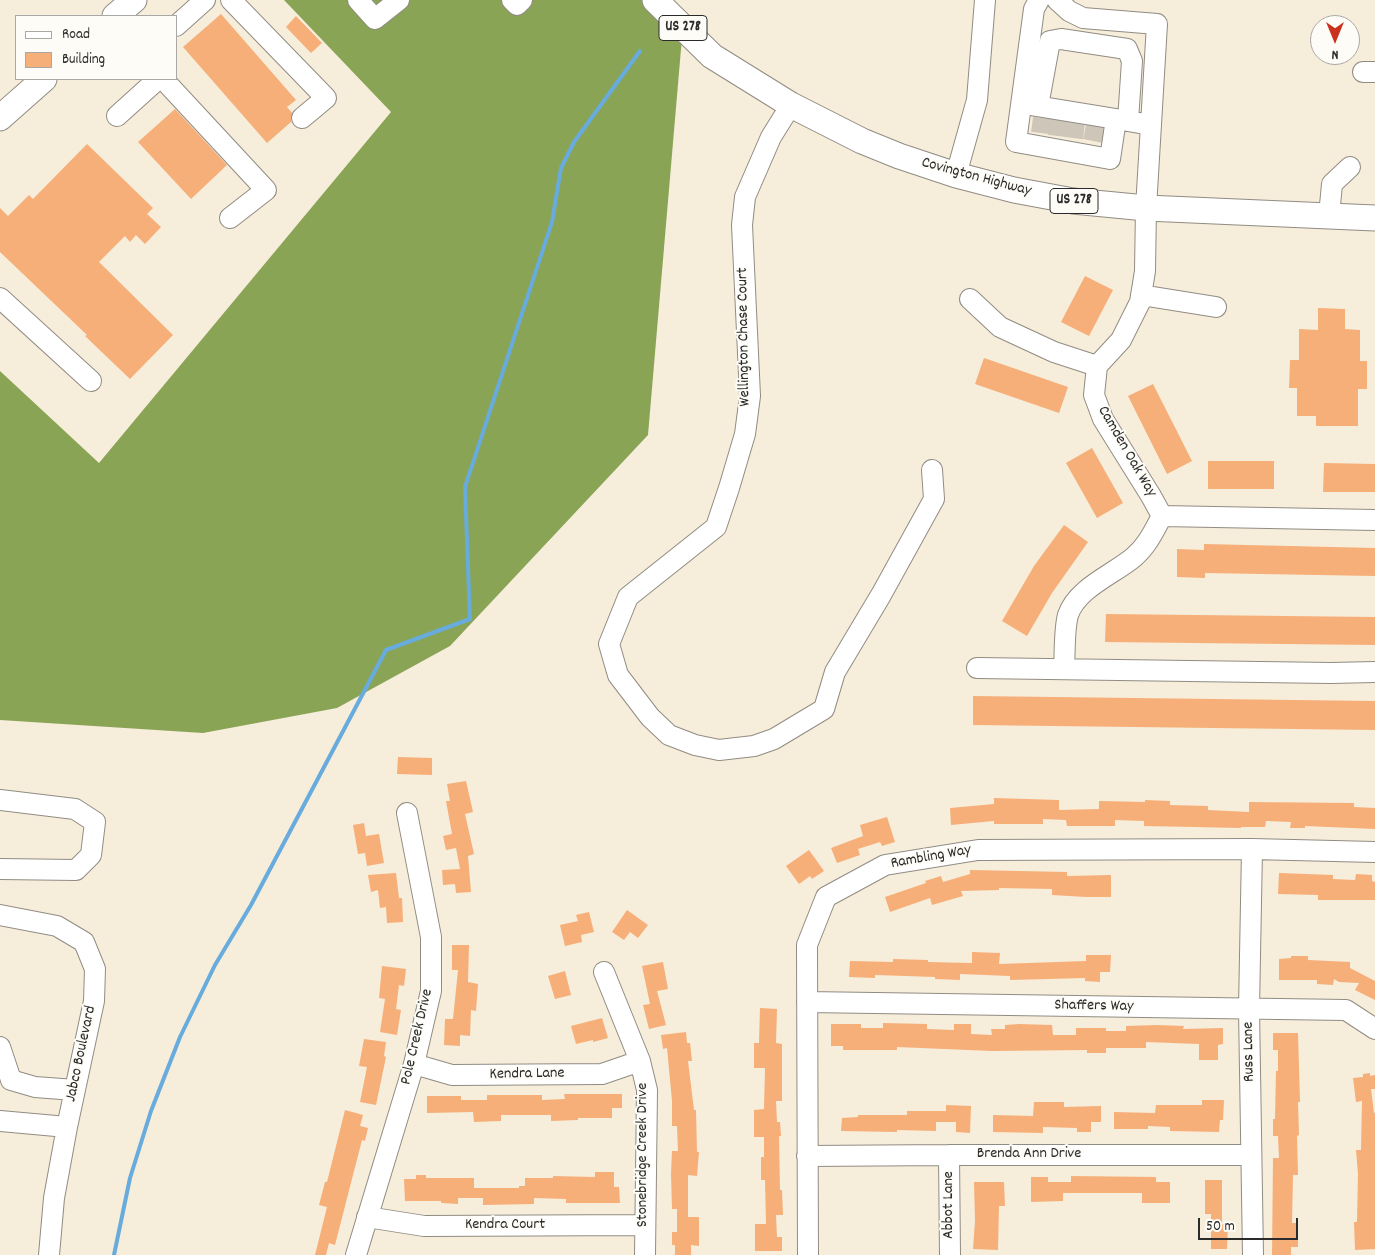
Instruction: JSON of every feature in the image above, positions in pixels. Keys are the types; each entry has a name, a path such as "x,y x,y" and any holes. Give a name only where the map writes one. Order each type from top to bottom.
{"main road":[{"path":"116,15 134,0"},
{"name":"Covington Highway","path":"655,0 712,56 791,106 862,141 899,156 956,175 1014,190 1073,201 1146,208 1375,218"},
{"path":"0,118 43,80"}],"street":[{"path":"178,24 205,0"},
{"path":"231,0 326,98 302,118"},
{"path":"358,0 375,19 399,0"},
{"path":"512,0 517,5 522,0"},
{"path":"956,175 976,100 985,0"},
{"path":"1039,0 1034,9 1069,127 1151,125"},
{"path":"970,299 1000,327 1054,352 1097,366 1121,340 1134,318 1140,302 1145,271 1146,208 1157,24 1083,18 1068,11 1057,0"},
{"path":"117,116 157,80"},
{"path":"164,80 266,190 230,218"},
{"name":"Wellington Chase Court","path":"791,106 771,137 745,197 742,225 750,396 745,434 730,488 716,527 628,598 609,644 618,675 650,717 669,735 695,745 719,750 754,746 774,739 824,709 835,672 881,595 934,499 932,470"},
{"path":"1329,216 1332,184 1350,167"},
{"path":"1141,295 1216,307"},
{"path":"0,298 91,381"},
{"name":"Camden Oak Way","path":"1064,669 1068,616 1074,603 1099,580 1134,558 1149,541 1162,516 1103,419 1094,395 1097,366"},
{"path":"1162,516 1375,520"},
{"path":"977,668 1375,672"},
{"path":"0,800 75,809 95,822 90,856 76,870 0,869"},
{"name":"Pole Creek Drive","path":"356,1255 414,1064 431,991 431,937 407,813"},
{"name":"Rambling Way","path":"808,1255 807,945 826,897 885,866 978,850 1252,849 1375,852"},
{"name":"Russ Lane","path":"1252,849 1249,1009 1253,1255"},
{"name":"Jabco Boulevard","path":"0,915 57,926 84,942 95,969 94,1001 54,1198 49,1255"},
{"name":"Stonebridge Creek Drive","path":"604,972 640,1061 647,1090 645,1255"},
{"name":"Shaffers Way","path":"807,1002 1346,1010 1375,1029"},
{"path":"0,1047 12,1080 35,1086 75,1090"},
{"name":"Kendra Lane","path":"414,1064 452,1075 602,1074 640,1061"},
{"path":"0,1121 67,1127"},
{"name":"Brenda Ann Drive","path":"807,1156 949,1154 1251,1155"},
{"name":"Abbot Lane","path":"949,1154 950,1255"},
{"name":"Kendra Court","path":"367,1217 424,1226 644,1225"}],"green space":[{"path":"284,0 667,0 684,14 648,435 450,646 337,708 203,733 0,720 0,371 99,463 391,112"}],"building":[{"path":"221,14 296,100 287,107 292,113 291,122 267,143 183,47"},
{"path":"296,16 322,43 311,53 286,27"},
{"path":"175,109 227,165 191,199 138,142"},
{"path":"87,144 153,208 147,214 161,227 145,244 136,235 130,242 125,236 99,262 173,335 130,379 0,252 0,208 8,216 29,195 33,199"},
{"path":"1085,276 1113,290 1089,336 1061,322"},
{"path":"1318,308 1345,309 1345,329 1360,330 1360,361 1367,361 1367,389 1358,389 1358,426 1316,426 1316,416 1297,416 1297,388 1289,388 1290,360 1299,360 1299,329 1318,330"},
{"path":"984,358 1068,387 1059,413 975,384"},
{"path":"1153,384 1192,461 1167,474 1128,396"},
{"path":"1092,448 1123,503 1097,518 1066,463"},
{"path":"1208,461 1274,461 1274,489 1208,489"},
{"path":"1324,463 1375,464 1375,492 1323,492"},
{"path":"1064,525 1088,542 1052,593 1027,636 1002,621 1034,566"},
{"path":"1204,544 1375,548 1375,576 1205,573 1205,578 1177,577 1177,549 1204,550"},
{"path":"1106,614 1375,617 1375,645 1105,642"},
{"path":"973,696 1375,701 1375,730 973,725"},
{"path":"398,757 432,758 432,775 397,774"},
{"path":"466,781 473,812 465,814 474,854 468,856 471,892 456,893 455,884 443,885 442,870 460,869 456,848 446,850 443,836 452,834 446,801 450,801 447,784"},
{"path":"994,798 1059,800 1059,810 1099,809 1099,801 1170,801 1170,805 1208,806 1208,810 1249,812 1249,802 1354,803 1354,807 1375,808 1375,829 1305,826 1305,828 1290,828 1291,822 1266,821 1265,827 1241,828 1144,826 1144,821 1115,820 1115,826 1067,826 1066,820 1043,819 1043,824 994,824 994,821 951,825 950,808 994,804"},
{"path":"887,817 895,842 882,846 880,842 858,849 860,855 837,863 831,848 863,836 860,825"},
{"path":"364,823 366,836 379,834 384,863 367,866 365,853 358,854 353,825"},
{"path":"809,850 824,871 812,879 810,876 799,884 786,866"},
{"path":"970,870 1067,872 1067,876 1111,875 1111,897 1052,895 1052,889 999,888 999,890 961,891 963,896 932,905 930,898 890,912 885,897 941,876 943,882 970,874"},
{"path":"396,873 399,898 402,898 403,922 387,923 386,907 380,908 378,890 371,892 368,875"},
{"path":"1279,873 1333,875 1333,879 1355,880 1356,874 1372,875 1372,881 1375,882 1375,900 1318,900 1318,895 1278,894"},
{"path":"627,910 648,925 638,938 630,932 624,940 612,932"},
{"path":"589,912 594,932 581,935 582,942 565,946 560,925 578,921 576,915"},
{"path":"452,945 469,945 468,982 478,984 476,1011 471,1010 470,1036 460,1035 460,1046 444,1045 445,1019 453,1019 458,970 452,970"},
{"path":"972,952 1000,953 999,964 1086,961 1086,955 1111,955 1110,972 1100,972 1100,982 1085,981 1085,978 1010,980 1010,976 960,974 960,980 935,979 935,977 875,975 875,978 849,977 850,961 893,962 893,959 972,963"},
{"path":"1291,956 1308,956 1308,960 1350,962 1350,968 1375,981 1375,1000 1355,990 1359,983 1339,982 1334,979 1333,985 1317,984 1317,980 1279,980 1279,959 1291,958"},
{"path":"663,962 668,989 657,991 666,1025 649,1029 643,1005 650,1004 642,966"},
{"path":"382,966 406,969 404,986 399,985 396,1009 401,1010 397,1035 380,1032 385,999 379,998"},
{"path":"565,971 571,995 555,999 548,976"},
{"path":"760,1008 777,1009 776,1043 782,1044 782,1101 776,1101 777,1122 780,1122 781,1136 779,1136 780,1190 782,1190 783,1215 776,1215 777,1237 782,1237 782,1251 755,1251 755,1224 766,1224 765,1180 761,1180 761,1157 764,1157 764,1137 754,1137 754,1110 764,1109 765,1068 754,1068 754,1043 759,1043"},
{"path":"602,1018 608,1038 576,1044 571,1026"},
{"path":"883,1023 927,1024 927,1029 954,1030 954,1024 971,1024 971,1034 992,1035 991,1029 1005,1029 1005,1025 1019,1024 1052,1025 1053,1035 1076,1035 1076,1028 1106,1028 1106,1031 1126,1031 1126,1026 1157,1025 1184,1026 1183,1029 1223,1028 1223,1044 1218,1045 1218,1060 1199,1060 1199,1044 1146,1042 1146,1048 1106,1048 1106,1053 1087,1053 1087,1050 992,1051 897,1047 897,1050 843,1050 843,1046 831,1046 831,1024 861,1024 861,1028 883,1028"},
{"path":"686,1032 687,1043 690,1043 692,1061 688,1061 694,1110 696,1110 697,1152 699,1152 697,1176 688,1175 688,1217 699,1217 699,1246 691,1245 691,1255 675,1255 675,1245 672,1245 672,1232 677,1232 677,1209 672,1209 671,1173 672,1151 678,1151 677,1126 672,1126 672,1101 667,1048 663,1049 661,1035"},
{"path":"1273,1033 1298,1033 1300,1102 1298,1102 1299,1135 1297,1136 1298,1175 1293,1175 1292,1223 1298,1223 1298,1247 1291,1247 1291,1255 1272,1255 1273,1158 1279,1158 1278,1136 1273,1136 1278,1050 1273,1050"},
{"path":"364,1039 386,1042 384,1056 386,1057 376,1105 360,1102 367,1067 359,1066"},
{"path":"1370,1073 1370,1076 1375,1075 1375,1089 1371,1089 1375,1113 1375,1249 1355,1250 1354,1222 1357,1222 1358,1174 1356,1150 1361,1150 1362,1101 1356,1102 1353,1078 1363,1077 1363,1074"},
{"path":"564,1094 622,1094 622,1108 612,1108 612,1118 578,1118 578,1120 551,1121 551,1115 501,1115 501,1121 474,1122 473,1112 427,1113 427,1096 461,1096 461,1100 487,1100 487,1095 542,1095 542,1100 565,1099"},
{"path":"1202,1100 1224,1100 1223,1120 1220,1120 1219,1132 1170,1131 1170,1127 1148,1126 1148,1129 1114,1129 1114,1112 1155,1113 1156,1105 1202,1105"},
{"path":"1034,1102 1064,1102 1064,1107 1101,1106 1101,1122 1091,1122 1091,1132 1077,1132 1077,1128 1043,1127 1043,1133 993,1132 993,1115 1033,1116"},
{"path":"946,1105 971,1106 970,1133 956,1132 956,1122 936,1122 936,1131 841,1131 842,1118 858,1117 858,1115 907,1115 907,1111 946,1111"},
{"path":"345,1110 363,1115 360,1126 368,1128 365,1141 362,1140 335,1245 329,1243 326,1255 315,1255 327,1207 319,1205 325,1182 327,1182"},
{"path":"595,1172 614,1172 614,1187 619,1187 620,1203 566,1203 566,1199 534,1198 534,1204 483,1205 483,1198 458,1198 458,1204 441,1203 441,1201 405,1201 404,1179 416,1179 416,1175 426,1175 426,1178 474,1178 474,1188 519,1188 519,1186 525,1186 525,1178 553,1178 553,1176 595,1177"},
{"path":"1071,1176 1156,1177 1156,1182 1170,1182 1170,1203 1142,1203 1142,1193 1063,1193 1063,1201 1031,1202 1031,1177 1048,1177 1048,1182 1071,1182"},
{"path":"1205,1180 1222,1180 1222,1224 1228,1224 1227,1249 1211,1249 1211,1214 1205,1214"},
{"path":"974,1182 1004,1182 1005,1206 999,1206 998,1250 973,1249 975,1221"}],"waterway":[{"path":"114,1255 130,1178 151,1111 180,1037 215,965 251,905 386,650 470,619 465,487 552,222 561,168 574,142 640,51"}],"tunnel":[{"path":"1041,133 1043,118"},
{"path":"1058,136 1060,120"},
{"path":"1073,138 1075,123"},
{"path":"1093,141 1096,126"}]}
